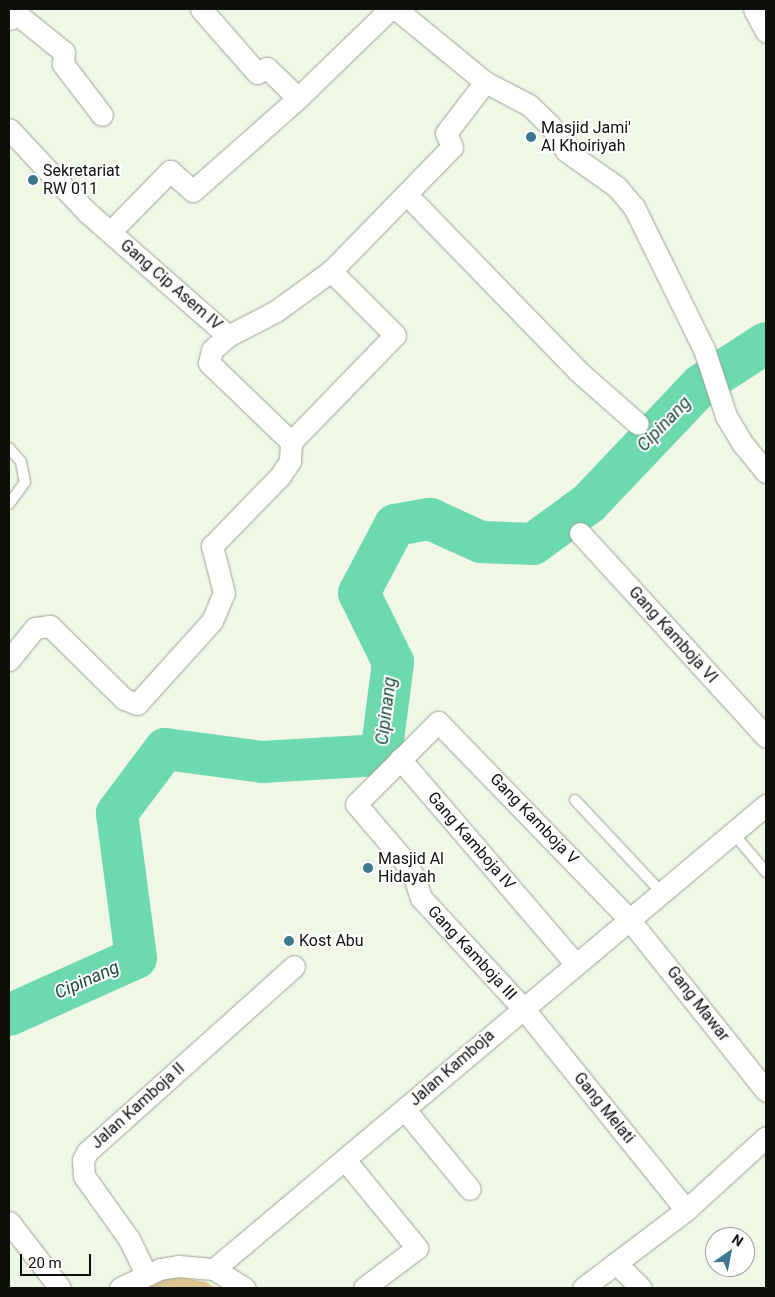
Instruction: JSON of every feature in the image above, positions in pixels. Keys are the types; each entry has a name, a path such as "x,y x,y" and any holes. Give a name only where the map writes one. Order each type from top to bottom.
{"street":[{"path":"110,232 170,171 193,191 298,98 390,9"},
{"path":"396,9 486,82 529,105 550,124 566,151 617,187 634,207 704,349 717,393 733,429 766,472"},
{"path":"754,9 766,32"},
{"path":"207,11 256,73 267,68 298,98"},
{"path":"12,12 64,52 63,64 102,115"},
{"path":"228,336 276,310 332,271 408,196 452,147 446,134 486,82"},
{"name":"Gang Cip Asem IV","path":"9,129 110,232 228,336 212,350 209,363 291,442"},
{"path":"408,196 577,370 638,424"},
{"path":"9,660 36,628 50,626 124,699 137,704 212,621 224,593 212,546 280,476 291,458 291,442 395,335 332,271"},
{"name":"Gang Kamboja VI","path":"580,533 766,737"},
{"name":"Gang Kamboja V","path":"400,759 438,722 628,918"},
{"name":"Gang Kamboja IV","path":"400,759 575,963"},
{"name":"Gang Kamboja III","path":"400,759 356,804 403,859 416,879 421,898 522,1007"},
{"name":"Jalan Kamboja","path":"214,1269 404,1110 522,1007 766,805"},
{"name":"Gang Mawar","path":"628,918 766,1091"},
{"name":"Jalan Kamboja II","path":"146,1274 129,1239 84,1176 83,1160 87,1152 294,966"},
{"name":"Gang Melati","path":"522,1007 686,1210"},
{"path":"404,1110 470,1189"},
{"path":"583,1288 686,1210 766,1137"},
{"path":"345,1160 417,1248 364,1288"},
{"path":"9,1222 60,1288"},
{"path":"616,1263 640,1288"},
{"path":"120,1288 146,1274 178,1266 214,1269 244,1288"}],"lane":[{"path":"9,448 21,462 25,482 9,504"},
{"path":"575,800 661,892"},
{"path":"733,832 766,872"}],"shaded area":[{"path":"172,1276 206,1282 215,1288 144,1288"}],"waterway":[{"name":"Cipinang","path":"9,1015 136,958 117,813 165,749 262,762 381,755 393,662 359,593 395,525 430,519 481,542 533,544 589,503 701,385 766,343"}],"place":[{"name":"Masjid Jami' Al Khoiriyah","path":"531,137"},
{"name":"Sekretariat RW 011","path":"33,180"},
{"name":"Masjid Al Hidayah","path":"368,868"},
{"name":"Kost Abu","path":"289,941"}]}
